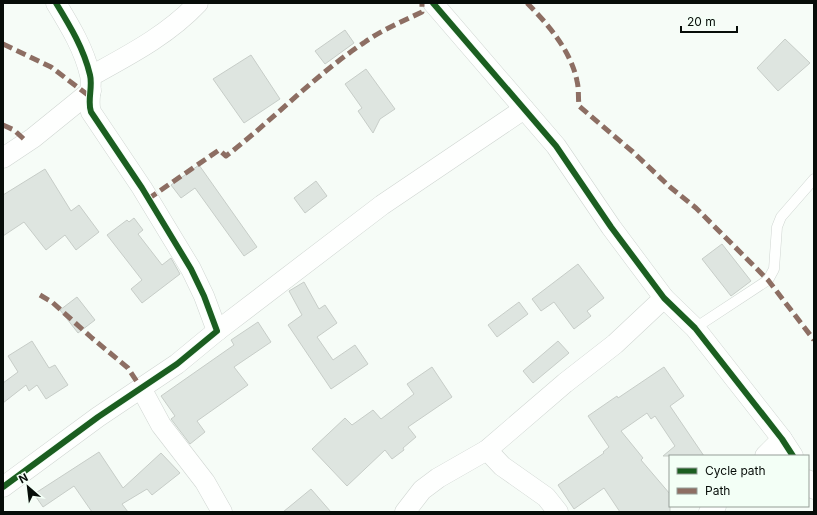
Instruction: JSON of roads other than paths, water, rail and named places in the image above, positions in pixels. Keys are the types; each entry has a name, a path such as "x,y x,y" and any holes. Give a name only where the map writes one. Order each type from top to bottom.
{"street":[{"path":"56,3 79,43 91,84 91,112 142,188 191,269 204,296 217,331"},
{"path":"3,158 33,138 91,84 159,37 186,16 198,3"},
{"path":"433,3 556,146 611,227 664,298 695,328 782,439 792,455"},
{"path":"3,486 98,417 177,364 217,331 382,205 524,109"},
{"path":"405,512 422,490 438,478 488,450 565,383 615,344 664,298"},
{"path":"141,388 161,425 206,482 222,512"},
{"path":"766,455 782,439"},
{"path":"488,450 502,466 546,497 558,512"}],"lane":[{"path":"695,328 768,280 774,269 776,227 781,217 814,179"}]}
